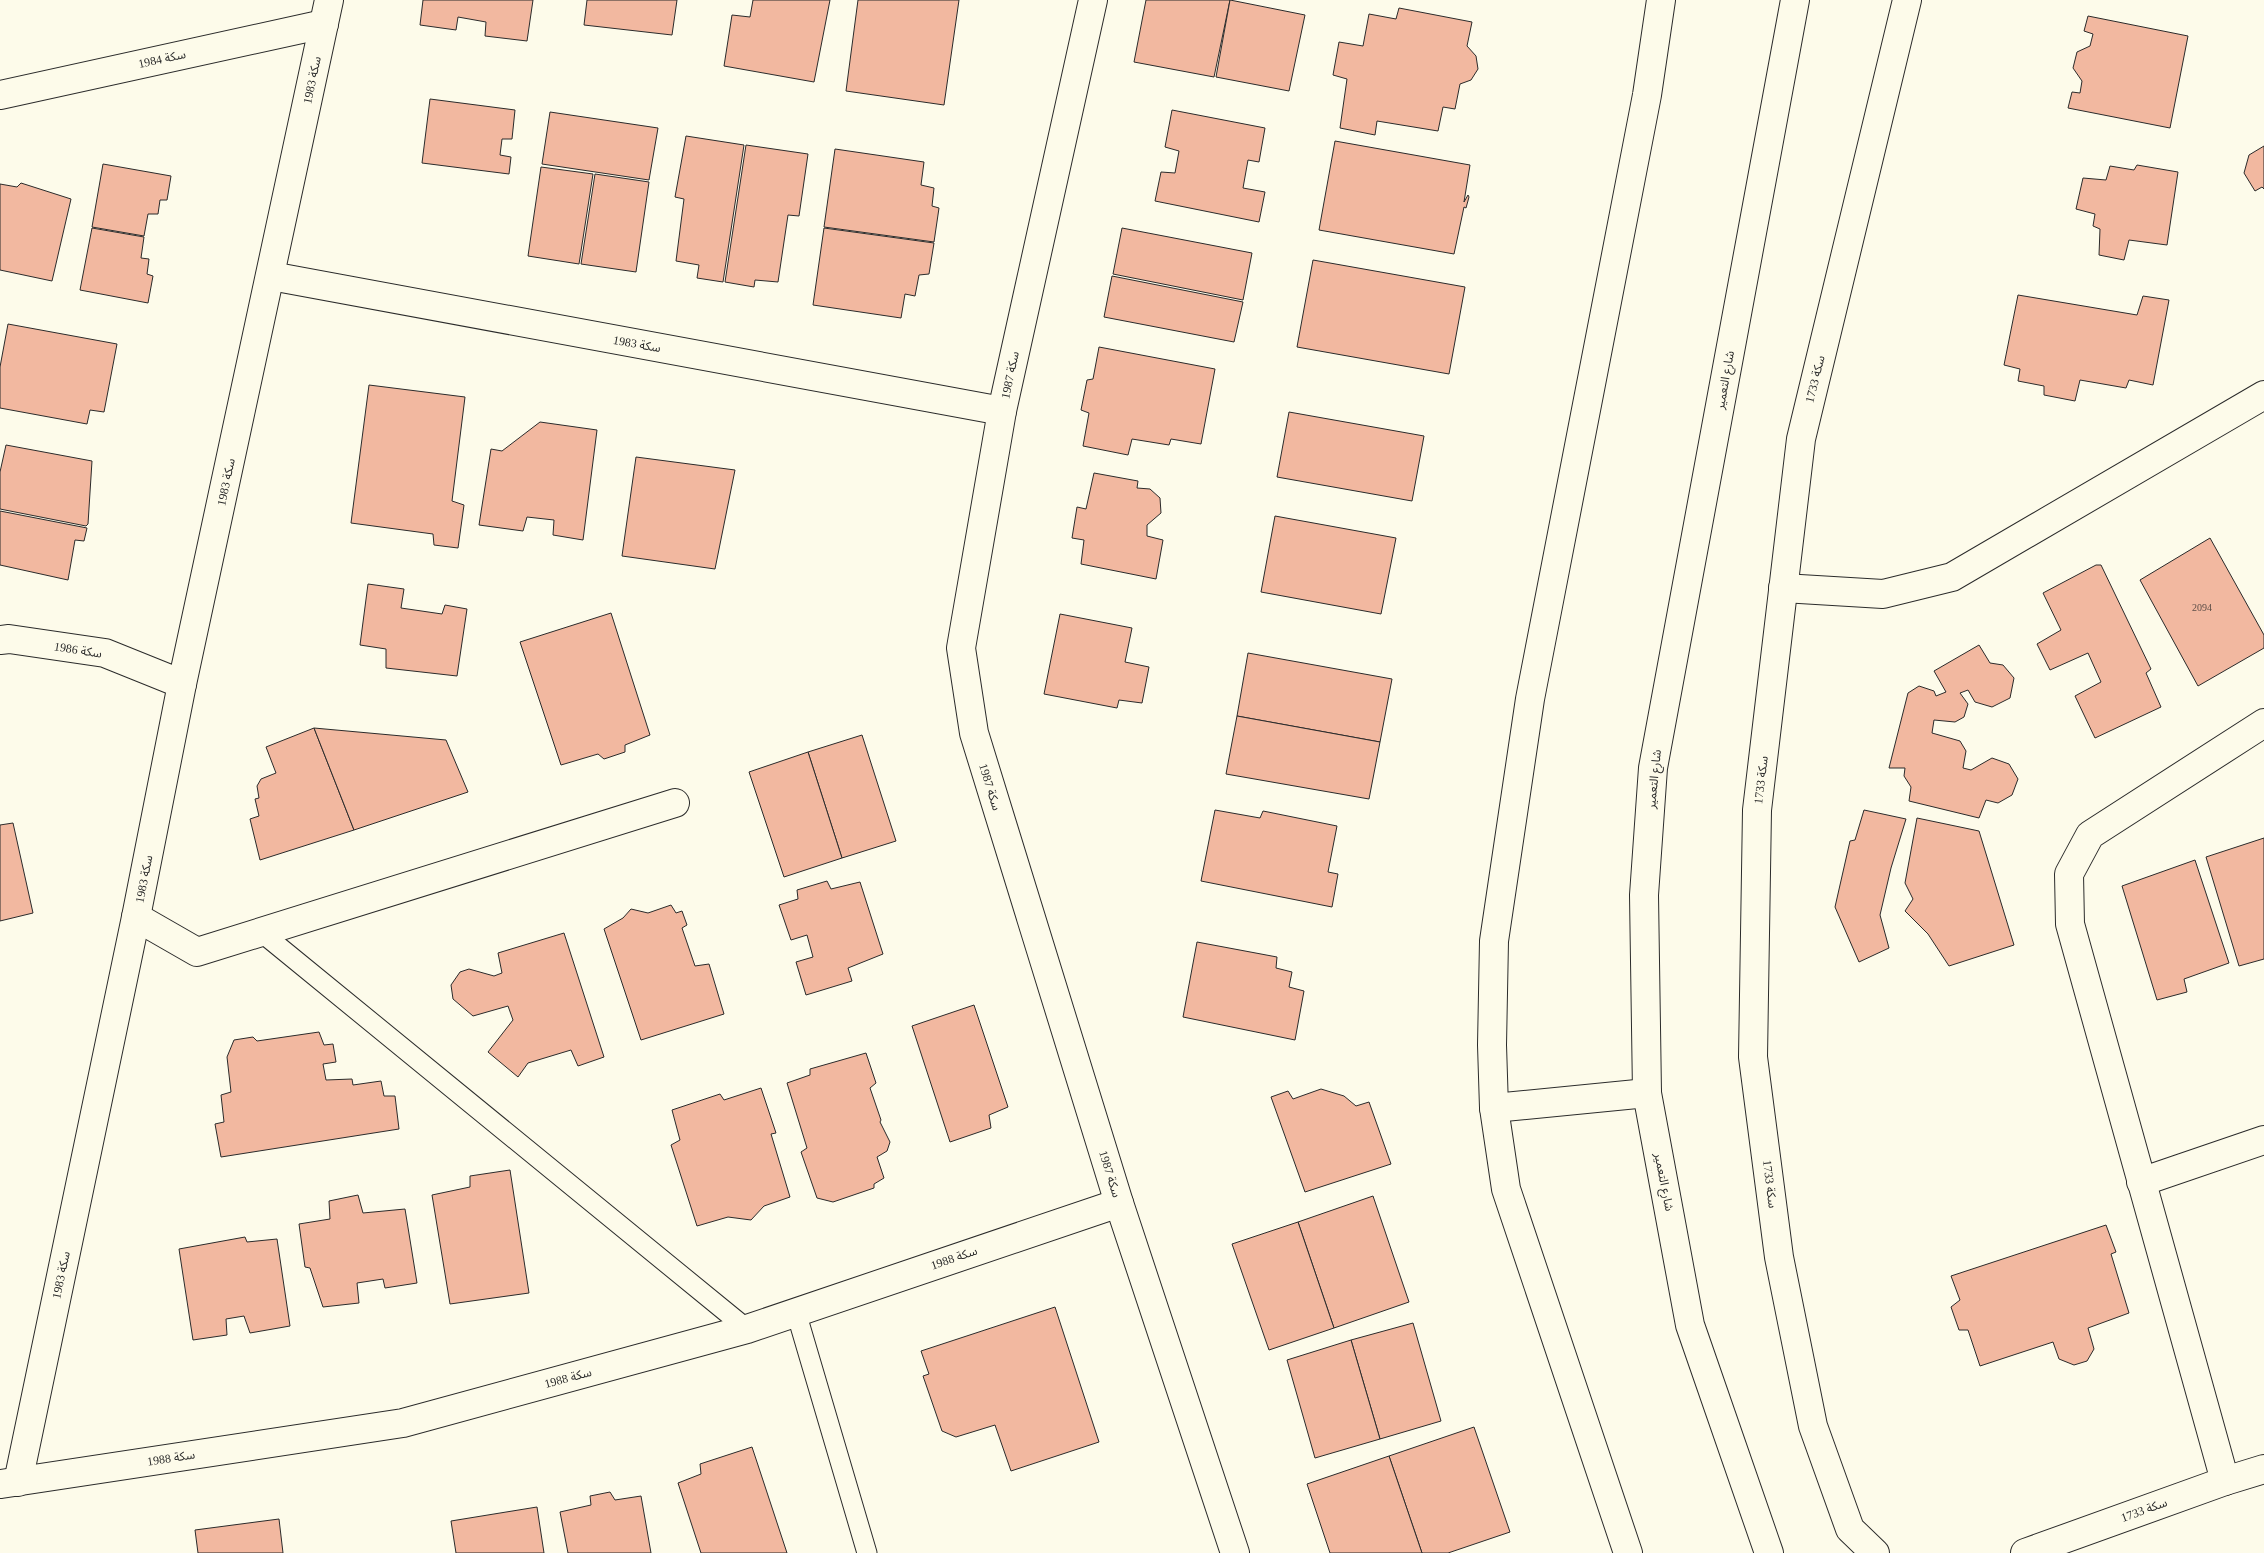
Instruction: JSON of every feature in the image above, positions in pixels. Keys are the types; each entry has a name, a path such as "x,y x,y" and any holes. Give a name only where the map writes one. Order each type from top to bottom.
{"street":[{"name":"سكة 1987","path":"1093,0 1002,411 961,648 974,733 1118,1203 1235,1553"},
{"path":"1628,1553 1506,1189 1494,1108 1492,1045 1494,941 1529,708 1647,96 1662,0"},
{"name":"شارع التعمير","path":"1769,1553 1690,1325 1647,1093 1644,895 1653,768 1795,0"},
{"name":"سكة 1733","path":"1874,1553 1850,1529 1813,1426 1779,1258 1753,1057 1757,810 1801,439 1908,0"},
{"name":"سكة 1983","path":"9,1483 136,917 182,684 271,276 326,12"},
{"name":"سكة 1984","path":"0,95 326,12"},
{"name":"سكة 1983","path":"271,276 1002,411"},
{"path":"1783,588 1883,594 1952,577 2264,396"},
{"name":"سكة 1986","path":"0,640 9,639 105,653 182,684"},
{"path":"2224,1481 2070,924 2068,874 2090,835 2264,722"},
{"path":"136,917 197,952 675,803"},
{"path":"1494,1108 1647,1093"},
{"path":"2141,1182 2264,1140"},
{"name":"سكة 1988","path":"9,1483 403,1423 747,1329 1118,1203"},
{"name":"سكة 1733","path":"2025,1553 2224,1481 2264,1469"}],"lane":[{"path":"261,932 747,1329"},
{"path":"796,1312 867,1553"}],"building":[{"path":"423,0 533,0 527,41 485,36 486,22 458,17 456,30 420,25"},
{"path":"587,0 677,0 672,35 584,25"},
{"path":"753,0 830,0 814,82 724,66 732,15 750,17"},
{"path":"858,0 959,0 944,105 846,91"},
{"path":"1146,0 1230,0 1214,77 1134,62"},
{"path":"1230,0 1305,15 1289,91 1216,77"},
{"path":"1399,8 1472,22 1467,46 1476,56 1478,69 1471,80 1460,84 1455,109 1443,107 1438,131 1377,121 1375,135 1340,128 1347,79 1333,75 1339,42 1363,46 1369,14 1396,19"},
{"path":"2088,16 2188,36 2170,128 2068,108 2072,92 2080,93 2082,81 2073,68 2077,52 2090,46 2093,34 2084,31"},
{"path":"430,99 515,110 512,139 502,139 500,155 511,157 509,174 422,163"},
{"path":"1172,110 1265,128 1259,162 1248,160 1243,188 1265,192 1259,222 1155,201 1161,172 1175,173 1179,151 1165,147"},
{"path":"550,112 658,128 649,180 542,164"},
{"path":"686,136 744,145 723,282 697,278 699,265 676,261 684,199 675,197"},
{"path":"1335,141 1470,165 1464,202 1468,195 1469,197 1466,208 1464,207 1454,254 1319,230"},
{"path":"746,145 808,154 799,216 788,215 778,282 755,280 754,287 725,282"},
{"path":"2264,146 2264,189 2262,187 2255,191 2244,173 2249,155"},
{"path":"835,149 924,162 921,185 934,188 932,206 939,208 934,242 824,227"},
{"path":"103,164 171,176 167,200 160,200 158,214 148,214 144,236 92,227"},
{"path":"2137,165 2178,172 2167,245 2129,240 2124,260 2099,255 2100,229 2093,226 2095,214 2076,209 2083,178 2106,180 2110,166 2134,170"},
{"path":"541,167 593,174 579,264 528,256"},
{"path":"595,174 649,182 636,272 581,264"},
{"path":"21,183 71,199 52,281 0,270 0,184 17,187"},
{"path":"92,228 144,237 141,258 149,259 147,274 153,276 148,303 80,290"},
{"path":"824,228 934,243 929,274 919,275 915,296 905,294 901,318 813,305"},
{"path":"1122,228 1252,253 1243,300 1113,274"},
{"path":"1313,260 1465,287 1449,374 1297,347"},
{"path":"1112,276 1243,302 1234,342 1104,317"},
{"path":"2018,295 2137,315 2143,296 2169,300 2153,385 2129,380 2126,388 2080,380 2075,401 2044,395 2044,386 2018,381 2020,369 2004,365"},
{"path":"8,324 117,344 104,412 90,410 87,424 0,408 0,367"},
{"path":"1099,347 1215,369 1201,444 1171,439 1169,445 1132,439 1128,455 1083,446 1089,413 1081,410 1087,380 1093,379"},
{"path":"369,385 465,397 452,501 464,505 458,548 434,545 433,534 351,523"},
{"path":"1289,412 1424,436 1412,501 1277,477"},
{"path":"540,422 597,430 583,540 553,535 554,520 527,517 523,531 479,525 491,449 502,451"},
{"path":"6,445 92,461 88,524 86,526 0,509 0,472"},
{"path":"636,457 735,470 715,569 622,556"},
{"path":"1094,473 1138,481 1137,488 1150,489 1160,498 1161,513 1147,525 1147,536 1163,540 1156,579 1081,564 1084,540 1072,538 1077,507 1086,509"},
{"path":"0,511 87,528 84,541 75,540 68,580 0,565"},
{"path":"1275,516 1396,538 1381,614 1261,592"},
{"path":"2210,538 2264,635 2264,648 2198,686 2140,580"},
{"path":"2096,565 2101,565 2151,669 2146,673 2161,707 2095,738 2075,696 2101,682 2088,653 2050,670 2037,644 2061,630 2043,593"},
{"path":"368,584 404,589 401,608 442,614 445,605 467,609 457,676 386,668 386,649 360,645"},
{"path":"611,613 650,735 625,745 625,752 604,759 598,754 561,765 520,642"},
{"path":"1060,614 1132,628 1125,662 1149,667 1142,703 1119,700 1117,708 1044,694"},
{"path":"1979,645 1990,663 2003,665 2014,678 2010,698 1992,707 1975,702 1968,690 1960,693 1968,704 1964,717 1955,722 1934,720 1932,733 1960,741 1966,751 1963,768 1971,770 1992,758 2009,764 2018,779 2012,795 1998,803 1986,800 1979,818 1909,801 1911,787 1904,776 1905,768 1889,768 1908,693 1919,686 1934,691 1936,696 1946,692 1934,671"},
{"path":"1248,653 1392,679 1380,742 1237,716"},
{"path":"1237,716 1380,742 1369,799 1226,774"},
{"path":"314,728 354,830 260,860 250,819 259,816 255,799 259,798 257,786 261,779 276,773 266,747"},
{"path":"314,728 446,740 468,792 354,830"},
{"path":"862,735 896,841 842,858 808,752"},
{"path":"808,752 842,858 784,877 749,772"},
{"path":"1215,810 1260,818 1263,811 1337,826 1328,872 1338,874 1332,907 1201,881"},
{"path":"1864,810 1906,819 1891,868 1880,915 1889,948 1859,962 1835,907 1850,841 1855,840"},
{"path":"1917,818 1979,831 2014,945 1949,966 1928,934 1905,911 1913,899 1905,883"},
{"path":"13,823 33,913 0,921 0,825"},
{"path":"2264,838 2264,959 2239,966 2206,857"},
{"path":"2195,860 2229,963 2184,979 2187,992 2157,1000 2122,886"},
{"path":"827,881 831,889 860,882 883,954 848,968 852,981 806,995 796,962 813,957 807,935 791,940 779,905 798,899 797,890"},
{"path":"671,905 676,913 682,911 687,925 682,928 695,966 709,964 724,1014 641,1040 604,929 623,918 631,909 648,913"},
{"path":"564,933 604,1057 578,1066 571,1050 528,1063 518,1077 488,1052 513,1020 508,1006 473,1016 453,999 451,985 460,972 469,969 494,976 502,973 498,953"},
{"path":"1197,942 1277,957 1276,968 1292,972 1289,987 1304,991 1295,1040 1183,1017"},
{"path":"974,1005 1008,1107 989,1115 991,1128 950,1142 912,1026"},
{"path":"319,1032 324,1045 333,1044 336,1062 323,1064 326,1080 352,1079 353,1085 381,1081 384,1096 395,1096 399,1129 221,1157 215,1124 224,1122 221,1095 231,1092 227,1057 234,1040 253,1037 257,1041"},
{"path":"866,1053 876,1083 870,1088 881,1120 880,1122 890,1142 887,1151 877,1157 884,1178 874,1184 874,1188 833,1202 817,1198 801,1152 807,1148 787,1083 810,1075 810,1069"},
{"path":"761,1088 776,1133 771,1134 790,1197 764,1206 751,1220 728,1217 697,1226 671,1145 680,1140 672,1110 720,1094 724,1100"},
{"path":"1321,1089 1344,1096 1356,1106 1369,1102 1391,1164 1305,1192 1271,1097 1288,1091 1293,1099"},
{"path":"510,1170 529,1293 450,1304 432,1195 470,1187 470,1176"},
{"path":"358,1195 363,1213 405,1209 417,1283 385,1288 383,1279 357,1283 359,1303 323,1307 310,1268 305,1267 299,1224 330,1219 329,1201"},
{"path":"1373,1196 1409,1302 1334,1328 1298,1222"},
{"path":"1298,1222 1334,1328 1269,1350 1232,1244"},
{"path":"2106,1225 2116,1252 2111,1254 2129,1313 2088,1328 2094,1349 2087,1361 2074,1365 2059,1359 2053,1342 1980,1366 1968,1330 1959,1330 1951,1307 1960,1300 1951,1276"},
{"path":"245,1237 247,1242 277,1239 290,1326 250,1333 244,1316 226,1319 227,1335 193,1340 179,1249"},
{"path":"1055,1307 1099,1442 1011,1471 995,1425 956,1437 942,1431 923,1376 929,1374 921,1351"},
{"path":"1413,1323 1441,1421 1380,1439 1351,1340"},
{"path":"1351,1340 1380,1439 1315,1458 1287,1360"},
{"path":"1474,1427 1510,1532 1448,1553 1422,1553 1389,1456"},
{"path":"752,1447 787,1553 701,1553 678,1483 701,1474 700,1464"},
{"path":"1389,1456 1422,1553 1330,1553 1307,1484"},
{"path":"610,1492 615,1500 641,1496 651,1553 568,1553 560,1512 591,1505 590,1496"},
{"path":"537,1507 544,1553 456,1553 451,1521"},
{"path":"279,1519 283,1553 198,1553 195,1530"}]}
